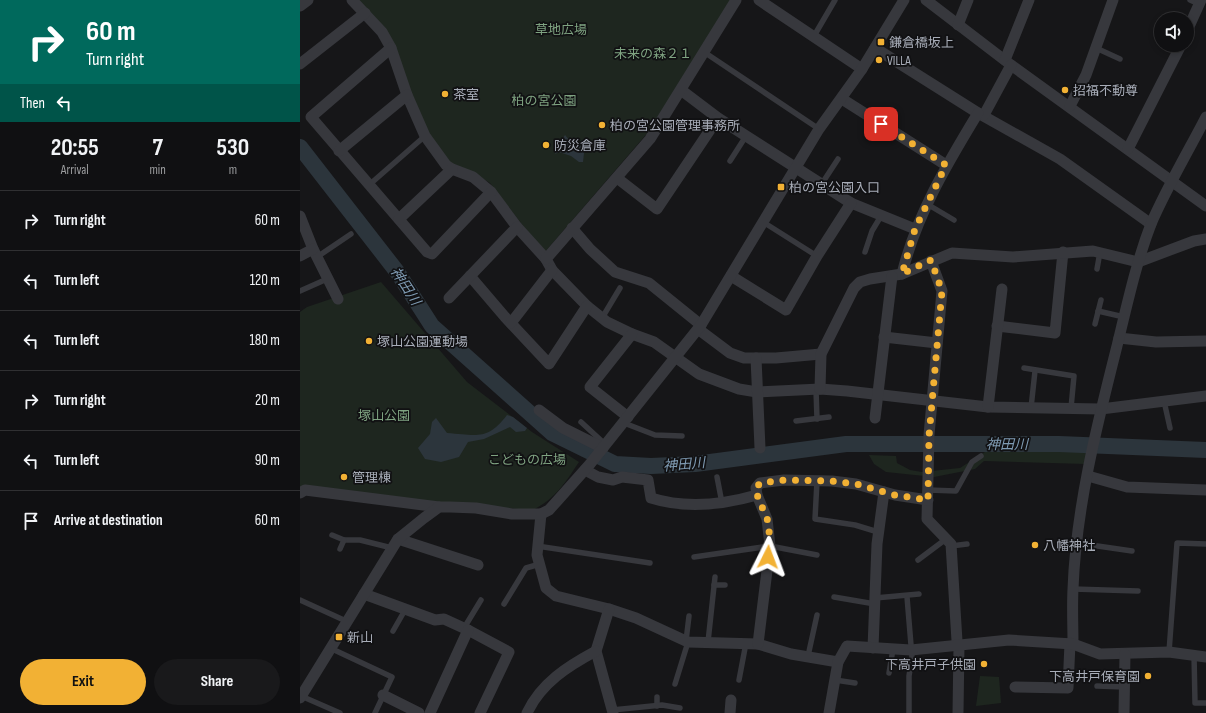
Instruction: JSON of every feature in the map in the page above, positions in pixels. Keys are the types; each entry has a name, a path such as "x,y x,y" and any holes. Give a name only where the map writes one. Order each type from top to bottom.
{"street":[{"path":"352,0 382,32 391,48 406,95 425,136 446,165 452,169 473,176 492,192 517,227 546,259 552,270 587,306 602,318 632,334 654,342 699,374 739,388 757,392 818,390 878,394 988,407 1101,409 1206,396"},
{"path":"546,259 650,138 736,0"},
{"path":"759,0 862,69"},
{"path":"300,493 305,490 439,507 476,508 512,514 540,514 549,510 604,448 700,327 818,129 842,99 862,69 904,0"},
{"path":"926,0 1008,62 1206,206"},
{"path":"958,25 968,0"},
{"path":"875,418 884,336 897,275 915,229 946,165 981,114 1008,62 1029,0"},
{"path":"1070,106 1086,75 1113,0"},
{"path":"1193,12 1196,1"},
{"path":"300,64 365,13"},
{"path":"391,48 311,117 427,252 432,254 492,192"},
{"path":"875,48 981,114 1060,159 1151,224"},
{"path":"1128,149 1176,52"},
{"path":"681,90 718,118 851,203 915,229"},
{"path":"340,151 406,95"},
{"path":"842,99 946,165"},
{"path":"617,178 657,209 718,118"},
{"path":"1015,686 1068,688 1072,644 1073,589 1077,543 1091,455 1101,409 1138,262 1151,224 1172,182 1205,124"},
{"path":"399,219 452,169"},
{"path":"731,276 786,310 817,256 851,203"},
{"path":"300,216 315,253 338,299"},
{"path":"449,298 517,227"},
{"path":"572,228 590,249 615,272 649,283 730,353 744,358 780,358 821,354"},
{"path":"818,390 821,354 854,288 860,282 897,275 931,260 952,253 1013,257 1093,250 1138,262 1194,241 1206,239"},
{"path":"997,326 1055,333 1063,252"},
{"path":"300,256 315,253"},
{"path":"931,260 942,291 928,451 927,519 949,542 957,641 959,644 961,706"},
{"path":"511,323 552,270"},
{"path":"470,276 511,323 550,364 587,306"},
{"path":"988,407 1002,289"},
{"path":"626,420 590,386 632,334"},
{"path":"884,336 937,343"},
{"path":"1119,338 1156,342 1206,341"},
{"path":"756,358 760,448"},
{"path":"539,410 563,428 604,448"},
{"path":"585,470 598,477 613,480 622,477 648,480 651,498 698,506 722,503 757,495"},
{"path":"1088,476 1127,487 1206,490"},
{"path":"758,644 770,546 767,519 757,495 756,488 760,483 784,480 817,481 856,484 884,492 928,495"},
{"path":"873,648 878,532 884,492"},
{"path":"302,693 395,544 439,507"},
{"path":"540,514 537,546 540,564 546,588 556,596 609,609 636,618 687,641 758,644 785,652 838,662"},
{"path":"395,544 478,565"},
{"path":"364,594 435,620 444,619 509,652 480,713"},
{"path":"609,609 596,651 613,712"},
{"path":"430,713 466,629"},
{"path":"829,713 838,662 847,646 911,650 1009,640 1072,644 1100,654 1169,652 1194,654 1206,657"},
{"path":"527,713 546,684 568,667 596,651"},
{"path":"1124,713 1125,654"},
{"path":"383,695 420,713"},
{"path":"730,713 731,700"}],"lane":[{"path":"814,36 835,0"},
{"path":"1096,48 1120,59"},
{"path":"704,52 818,129"},
{"path":"369,185 425,136"},
{"path":"730,161 746,136"},
{"path":"821,184 838,159"},
{"path":"927,204 954,220"},
{"path":"865,252 872,231 881,216"},
{"path":"763,221 817,256"},
{"path":"315,253 351,234"},
{"path":"1097,268 1100,252"},
{"path":"300,291 327,279"},
{"path":"602,318 620,288"},
{"path":"1095,324 1100,300"},
{"path":"1098,311 1124,317"},
{"path":"1024,368 1035,371 1074,376 1070,408"},
{"path":"1031,408 1035,371"},
{"path":"817,419 818,390"},
{"path":"1164,401 1170,428"},
{"path":"796,421 829,417"},
{"path":"626,420 655,435 682,436"},
{"path":"581,422 604,448"},
{"path":"928,495 956,491 972,462 980,456"},
{"path":"717,477 722,503"},
{"path":"817,481 815,519 855,525 878,532"},
{"path":"332,535 344,540 360,540 395,544"},
{"path":"340,549 344,540"},
{"path":"918,560 949,542 967,544"},
{"path":"1077,543 1132,551"},
{"path":"1169,652 1177,543 1206,544"},
{"path":"537,546 650,563"},
{"path":"694,557 770,546 817,555"},
{"path":"504,604 526,568 540,564"},
{"path":"708,642 715,577"},
{"path":"714,585 725,585"},
{"path":"1073,589 1138,591"},
{"path":"834,597 875,601 919,594"},
{"path":"907,596 911,650 909,713"},
{"path":"300,600 346,621"},
{"path":"466,629 481,600"},
{"path":"393,631 405,610"},
{"path":"808,656 817,615"},
{"path":"675,684 687,641 689,616"},
{"path":"739,680 746,643"},
{"path":"330,648 392,677 375,713"},
{"path":"889,673 892,650"},
{"path":"1194,654 1194,703 1206,703"},
{"path":"835,680 855,683"},
{"path":"1097,686 1124,686"},
{"path":"302,693 340,713"},
{"path":"657,697 657,706"},
{"path":"613,712 657,706 680,708"}],"green space":[{"name":"柏の宮公園","path":"350,0 732,0 656,123 544,253 490,183 472,172 449,162 428,134 391,48"},
{"name":"塚山公園","path":"381,282 467,382 532,432 579,462 564,483 548,500 533,510 348,497 300,491 300,312 307,307"},
{"path":"988,450 1088,452 1086,464 984,461 975,469 934,477 886,472 874,464 869,455 896,456 897,463 910,470 922,472 960,468"},
{"path":"980,676 999,677 1001,703 976,706"}],"shaded area":[{"path":"565,135 570,141 572,139 575,143 581,143 588,147 588,150 584,153 583,162 579,162 571,156 559,152 555,154 558,145 565,142 563,138"},
{"path":"507,415 513,417 527,428 525,431 516,432 510,427 484,439 468,442 459,457 441,462 425,459 418,448 430,434 432,422 436,418 447,433 474,435 487,433 500,423"}],"waterway":[{"name":"神田川","path":"300,147 398,273 432,326 552,433 615,464 651,466 695,464 846,444 1059,444 1206,450"}],"place":[{"name":"鎌倉橋坂上","path":"881,42"},
{"name":"VILLA","path":"879,60"},
{"name":"招福不動尊","path":"1065,90"},
{"name":"茶室","path":"445,94"},
{"name":"柏の宮公園管理事務所","path":"602,125"},
{"name":"防災倉庫","path":"546,145"},
{"name":"柏の宮公園入口","path":"781,187"},
{"name":"塚山公園運動場","path":"369,341"},
{"name":"管理棟","path":"344,477"},
{"name":"八幡神社","path":"1035,545"},
{"name":"新山","path":"339,637"},
{"name":"下高井戸子供園","path":"984,664"},
{"name":"下高井戸保育園","path":"1148,676"}],"route":[{"path":"768,557 770,538 767,519 757,495 756,488 760,483 784,480 832,481 856,484 895,495 928,500 929,436 942,291 931,260 902,274 915,229 946,165 881,124"}],"park label":[{"name":"草地広場","path":"561,29"},
{"name":"未来の森２１","path":"653,53"},
{"name":"こどもの広場","path":"527,459"}]}
